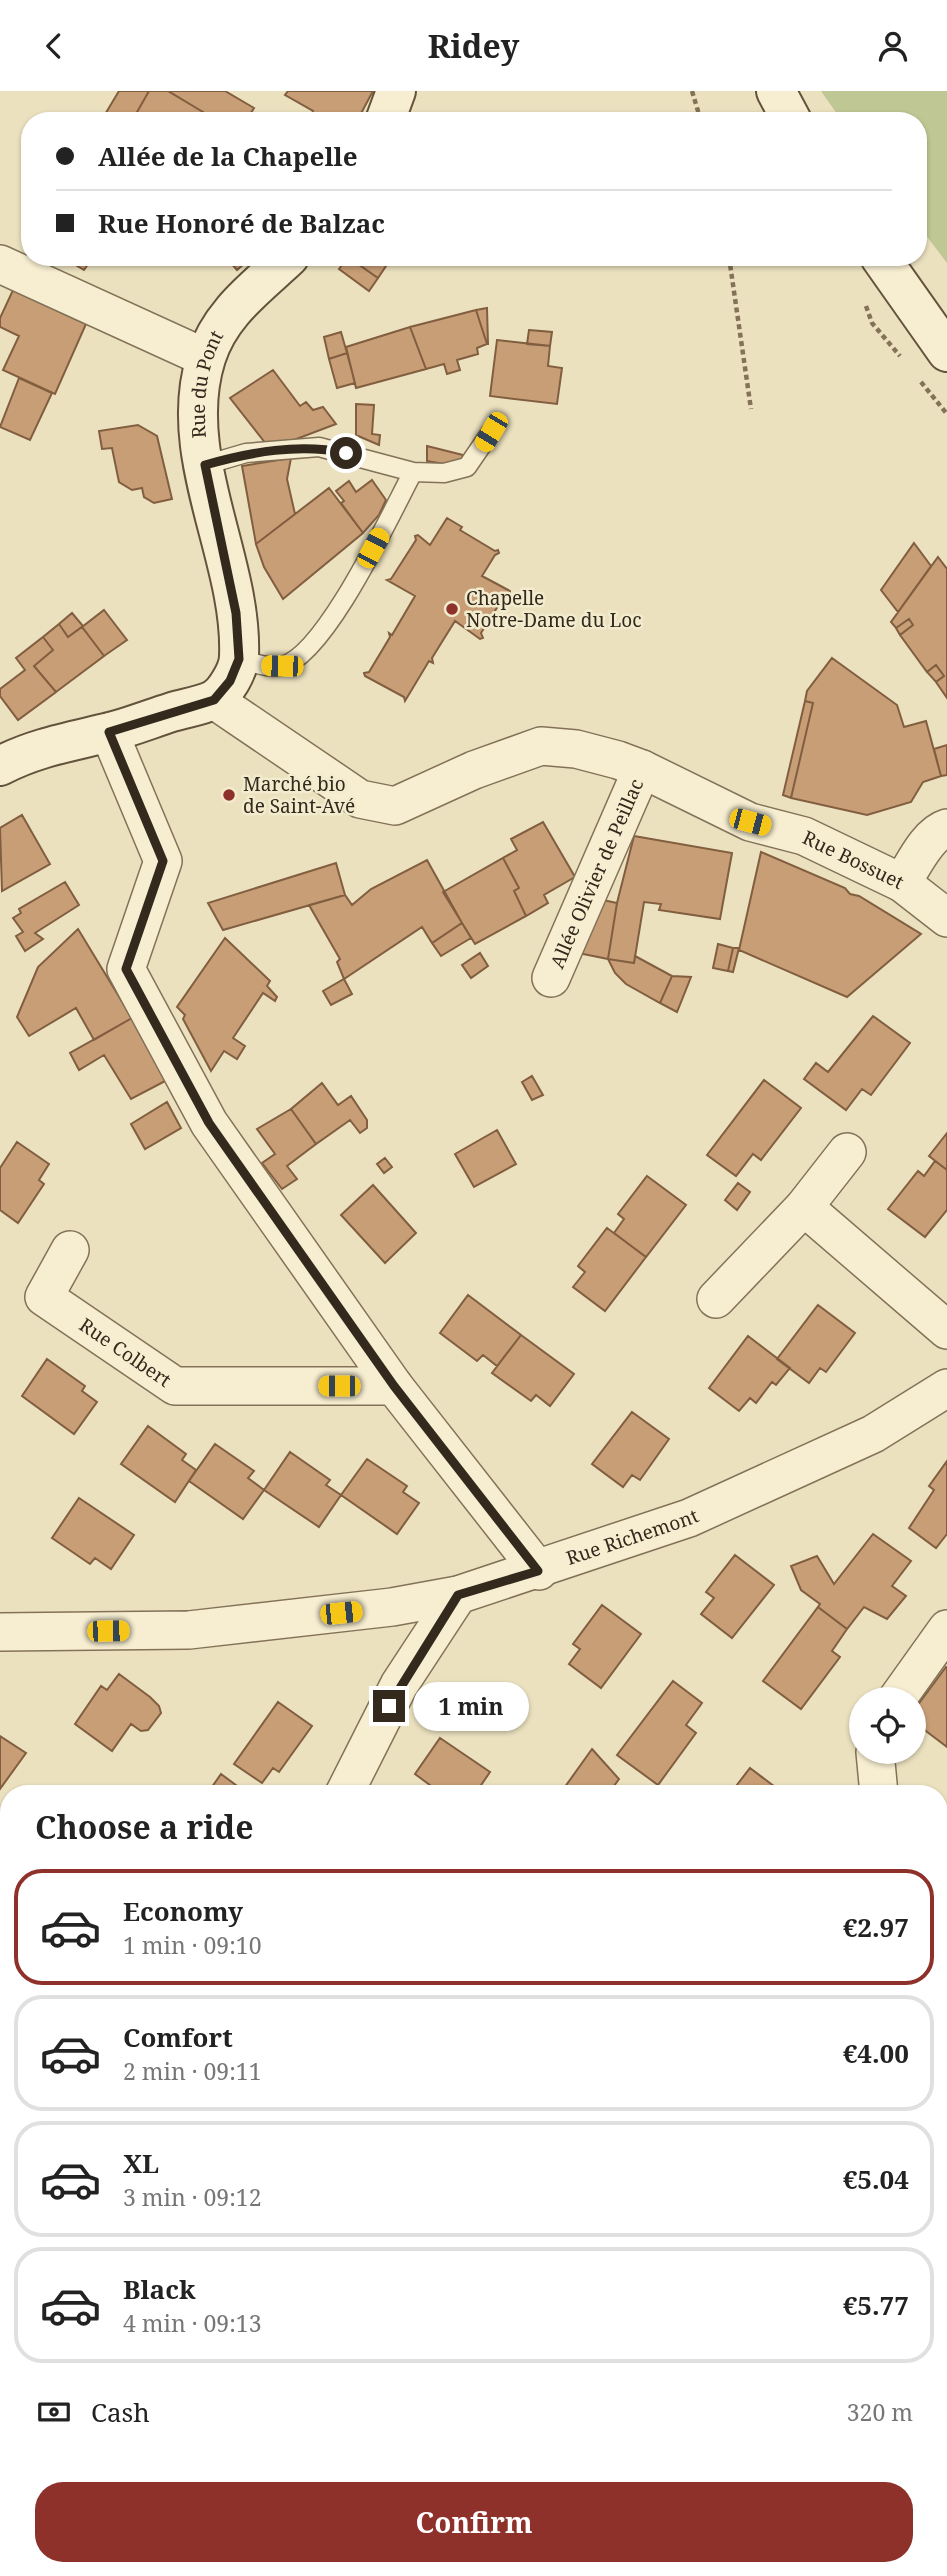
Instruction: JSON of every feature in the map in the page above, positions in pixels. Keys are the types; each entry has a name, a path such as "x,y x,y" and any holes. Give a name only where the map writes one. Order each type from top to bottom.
{"main road":[{"path":"388,112 396,91"},
{"path":"776,91 787,112"},
{"name":"Rue du Pont","path":"239,659 236,613 199,424 200,386 206,358 229,312 279,266"},
{"path":"886,266 947,352"},
{"path":"0,766 60,743 109,732 214,700 230,681 239,659"}],"street":[{"path":"0,264 206,358"},
{"name":"Rue Bossuet","path":"214,700 360,799 395,806 474,770 541,746 576,748 713,792 750,822 804,836 902,883 947,918"},
{"path":"109,732 163,861 126,969 209,1123 394,1386 538,1571"},
{"name":"Allée Olivier de Peillac","path":"551,978 642,769"},
{"path":"902,883 924,849 941,829 947,828"},
{"path":"716,1299 804,1207 847,1152"},
{"path":"804,1207 947,1330"},
{"name":"Rue Colbert","path":"70,1250 44,1297 175,1385 394,1386"},
{"name":"Rue Richemont","path":"0,1632 190,1630 392,1607 458,1595 538,1571 689,1518 873,1434 947,1388"},
{"path":"353,1785 399,1685 458,1595"},
{"path":"906,1687 947,1629"},
{"path":"876,1764 878,1785"}],"lane":[{"path":"205,465 246,453 319,447 413,472 444,473 467,467 491,432"},
{"path":"239,659 282,666 309,647 336,612 413,472"}],"path":[{"path":"692,91 698,112"},
{"path":"730,266 751,409"}],"green space":[{"path":"821,91 947,91 947,263 927,237 927,112 836,112"}],"building":[{"path":"119,91 149,91 137,112 106,112"},
{"path":"149,91 168,91 203,112 137,112"},
{"path":"168,91 225,91 254,108 252,112 203,112"},
{"path":"288,91 373,91 362,112 312,112 285,95"},
{"path":"341,266 361,266 378,278 369,291 339,269"},
{"path":"361,266 386,266 378,278"},
{"path":"13,290 86,324 55,394 3,370 19,336 0,327 0,318"},
{"path":"487,308 488,344 476,310"},
{"path":"476,310 487,344 477,348 478,354 457,360 460,370 447,374 444,364 426,369 410,327"},
{"path":"410,327 426,369 356,388 346,347"},
{"path":"529,330 552,332 550,346 527,344"},
{"path":"341,332 347,353 329,359 324,337"},
{"path":"497,340 550,346 548,366 562,368 557,404 490,396"},
{"path":"347,353 355,383 337,388 329,359"},
{"path":"273,370 300,406 306,402 313,410 323,407 336,424 270,449 230,398"},
{"path":"19,378 52,393 30,440 0,427"},
{"path":"356,404 374,405 372,434 380,435 379,445 356,435"},
{"path":"138,425 157,436 172,499 154,503 144,497 142,488 132,490 119,482 112,448 102,449 99,431"},
{"path":"427,446 463,455 460,467 427,461"},
{"path":"291,458 287,479 295,514 256,544 242,466"},
{"path":"372,480 386,500 379,515 363,533 341,503 344,501 336,491 349,481 356,492"},
{"path":"329,488 363,533 283,599 264,567 256,544"},
{"name":"Chapelle Notre-Dame du Loc","path":"447,518 462,527 460,530 495,551 498,550 499,553 482,576 510,591 510,595 505,595 481,633 483,638 480,639 455,621 432,658 433,663 429,661 405,701 404,697 364,673 369,672 390,637 389,633 392,635 415,596 387,580 391,579 416,540 415,536 418,535 430,545"},
{"path":"914,543 931,566 898,612 881,590"},
{"path":"938,557 947,569 947,698 936,682 944,676 936,665 927,672 900,635 913,625 909,619 896,628 891,622"},
{"path":"104,610 127,640 104,656 82,627"},
{"path":"72,613 83,626 68,637 59,624"},
{"path":"909,619 913,625 900,635 896,628"},
{"path":"59,624 68,637 82,627 104,656 56,692 34,666 53,650 43,637"},
{"path":"43,637 53,650 34,666 56,692 18,720 0,696 0,689 25,670 16,658"},
{"path":"832,658 897,705 904,727 926,721 941,776 923,782 911,802 867,815 791,798 813,703 805,701 807,691"},
{"path":"936,665 944,676 936,682 927,672"},
{"path":"805,701 813,703 791,798 783,795"},
{"path":"947,745 947,775 941,776 934,749"},
{"path":"22,815 50,864 2,891 0,828"},
{"path":"543,822 575,877 544,895 548,903 526,916 514,891 519,888 503,858 517,850 511,839"},
{"path":"634,836 732,853 720,919 659,910 661,904 644,902 634,963 608,959 617,903"},
{"path":"761,852 845,888 850,894 859,896 921,934 847,997 739,950"},
{"path":"503,858 519,888 514,891 526,916 475,944 443,892"},
{"path":"427,860 462,923 432,943 422,927 344,979 337,962 340,959 309,905 345,895 352,905 371,889"},
{"path":"336,863 345,895 223,930 208,903"},
{"path":"65,882 79,905 35,933 43,939 25,951 16,936 23,932 13,918 21,913 19,909"},
{"path":"589,897 617,903 608,959 578,953"},
{"path":"462,923 471,938 441,956 432,943"},
{"path":"78,929 132,1018 94,1040 76,1008 29,1036 17,1017 38,967"},
{"path":"225,938 270,981 267,986 277,997 275,1001 263,993 233,1038 245,1046 237,1059 224,1051 211,1071 183,1019 185,1015 177,1007"},
{"path":"718,944 733,948 728,971 713,968"},
{"path":"733,948 739,948 733,972 728,971"},
{"path":"480,953 488,966 471,978 462,965"},
{"path":"635,956 672,976 660,1003 626,984 615,973 608,959 634,963"},
{"path":"672,976 691,977 677,1012 660,1003"},
{"path":"344,979 352,994 331,1005 323,991"},
{"path":"873,1016 910,1043 871,1095 862,1089 846,1110 804,1079 816,1063 828,1072"},
{"path":"132,1018 169,1079 131,1099 104,1055 79,1070 70,1053"},
{"path":"532,1076 543,1095 532,1100 522,1082"},
{"path":"764,1080 801,1108 761,1160 753,1154 736,1176 707,1155"},
{"path":"322,1083 338,1105 351,1096 367,1120 367,1128 360,1133 350,1120 316,1144 291,1109"},
{"path":"167,1102 181,1128 145,1149 131,1124"},
{"path":"291,1109 316,1144 287,1166 297,1179 282,1189 262,1163 275,1154 257,1129"},
{"path":"497,1130 516,1164 474,1187 455,1154"},
{"path":"947,1133 947,1170 929,1156"},
{"path":"17,1142 49,1164 39,1180 44,1184 18,1223 0,1210 0,1168"},
{"path":"385,1158 392,1167 384,1173 377,1164"},
{"path":"935,1161 947,1170 947,1210 925,1237 888,1209 918,1171 924,1176"},
{"path":"647,1176 686,1205 646,1257 614,1233 624,1219 618,1214"},
{"path":"738,1183 750,1192 737,1210 725,1200"},
{"path":"373,1185 416,1233 385,1263 341,1215"},
{"path":"607,1228 646,1257 605,1311 573,1287 585,1272 578,1266"},
{"path":"468,1295 521,1335 497,1366 483,1355 477,1361 440,1333"},
{"path":"818,1305 855,1333 826,1372 820,1368 809,1383 777,1359"},
{"path":"521,1335 574,1374 550,1406 536,1395 531,1401 492,1373"},
{"path":"748,1336 790,1368 776,1385 772,1382 756,1403 750,1398 739,1411 709,1388"},
{"path":"47,1359 85,1386 82,1391 97,1402 74,1434 22,1396"},
{"path":"632,1412 669,1439 640,1480 632,1475 623,1487 592,1464"},
{"path":"148,1426 186,1454 182,1460 196,1470 175,1502 121,1464"},
{"path":"215,1444 254,1471 248,1478 264,1490 243,1519 189,1481"},
{"path":"290,1452 330,1480 326,1485 341,1495 319,1527 264,1490"},
{"path":"367,1459 407,1486 403,1492 419,1503 397,1534 341,1495"},
{"path":"947,1461 947,1534 936,1548 909,1528 934,1490 929,1486"},
{"path":"79,1498 134,1535 111,1569 95,1558 90,1564 52,1538"},
{"path":"873,1534 911,1561 892,1586 906,1596 887,1619 864,1607 847,1629 801,1590 791,1566 817,1556 834,1584"},
{"path":"735,1555 774,1585 732,1638 701,1614 714,1598 706,1592"},
{"path":"602,1605 641,1634 601,1688 569,1664 580,1649 573,1644"},
{"path":"818,1607 847,1629 832,1651 840,1657 801,1709 763,1681"},
{"path":"946,1667 947,1747 926,1731 926,1694"},
{"path":"119,1674 150,1697 159,1706 161,1713 148,1730 141,1731 131,1724 112,1751 75,1724 101,1686 107,1690"},
{"path":"673,1681 702,1703 686,1725 696,1733 658,1785 617,1755"},
{"path":"278,1702 312,1726 279,1772 273,1768 262,1783 234,1764"},
{"path":"0,1736 26,1753 3,1785 0,1785"},
{"path":"440,1738 490,1772 481,1785 430,1785 415,1774"},
{"path":"592,1749 619,1779 615,1785 566,1785"},
{"path":"750,1768 772,1785 737,1785"},
{"path":"221,1774 236,1785 213,1785"}],"place":[{"name":"Chapelle Notre-Dame du Loc","path":"452,609"},
{"name":"Marché bio de Saint-Avé","path":"229,795"}],"route":[{"path":"346,453 319,447 246,453 205,465 236,613 239,659 230,681 214,700 109,732 163,861 126,969 209,1123 394,1386 538,1571 458,1595 399,1685 389,1706"}]}
